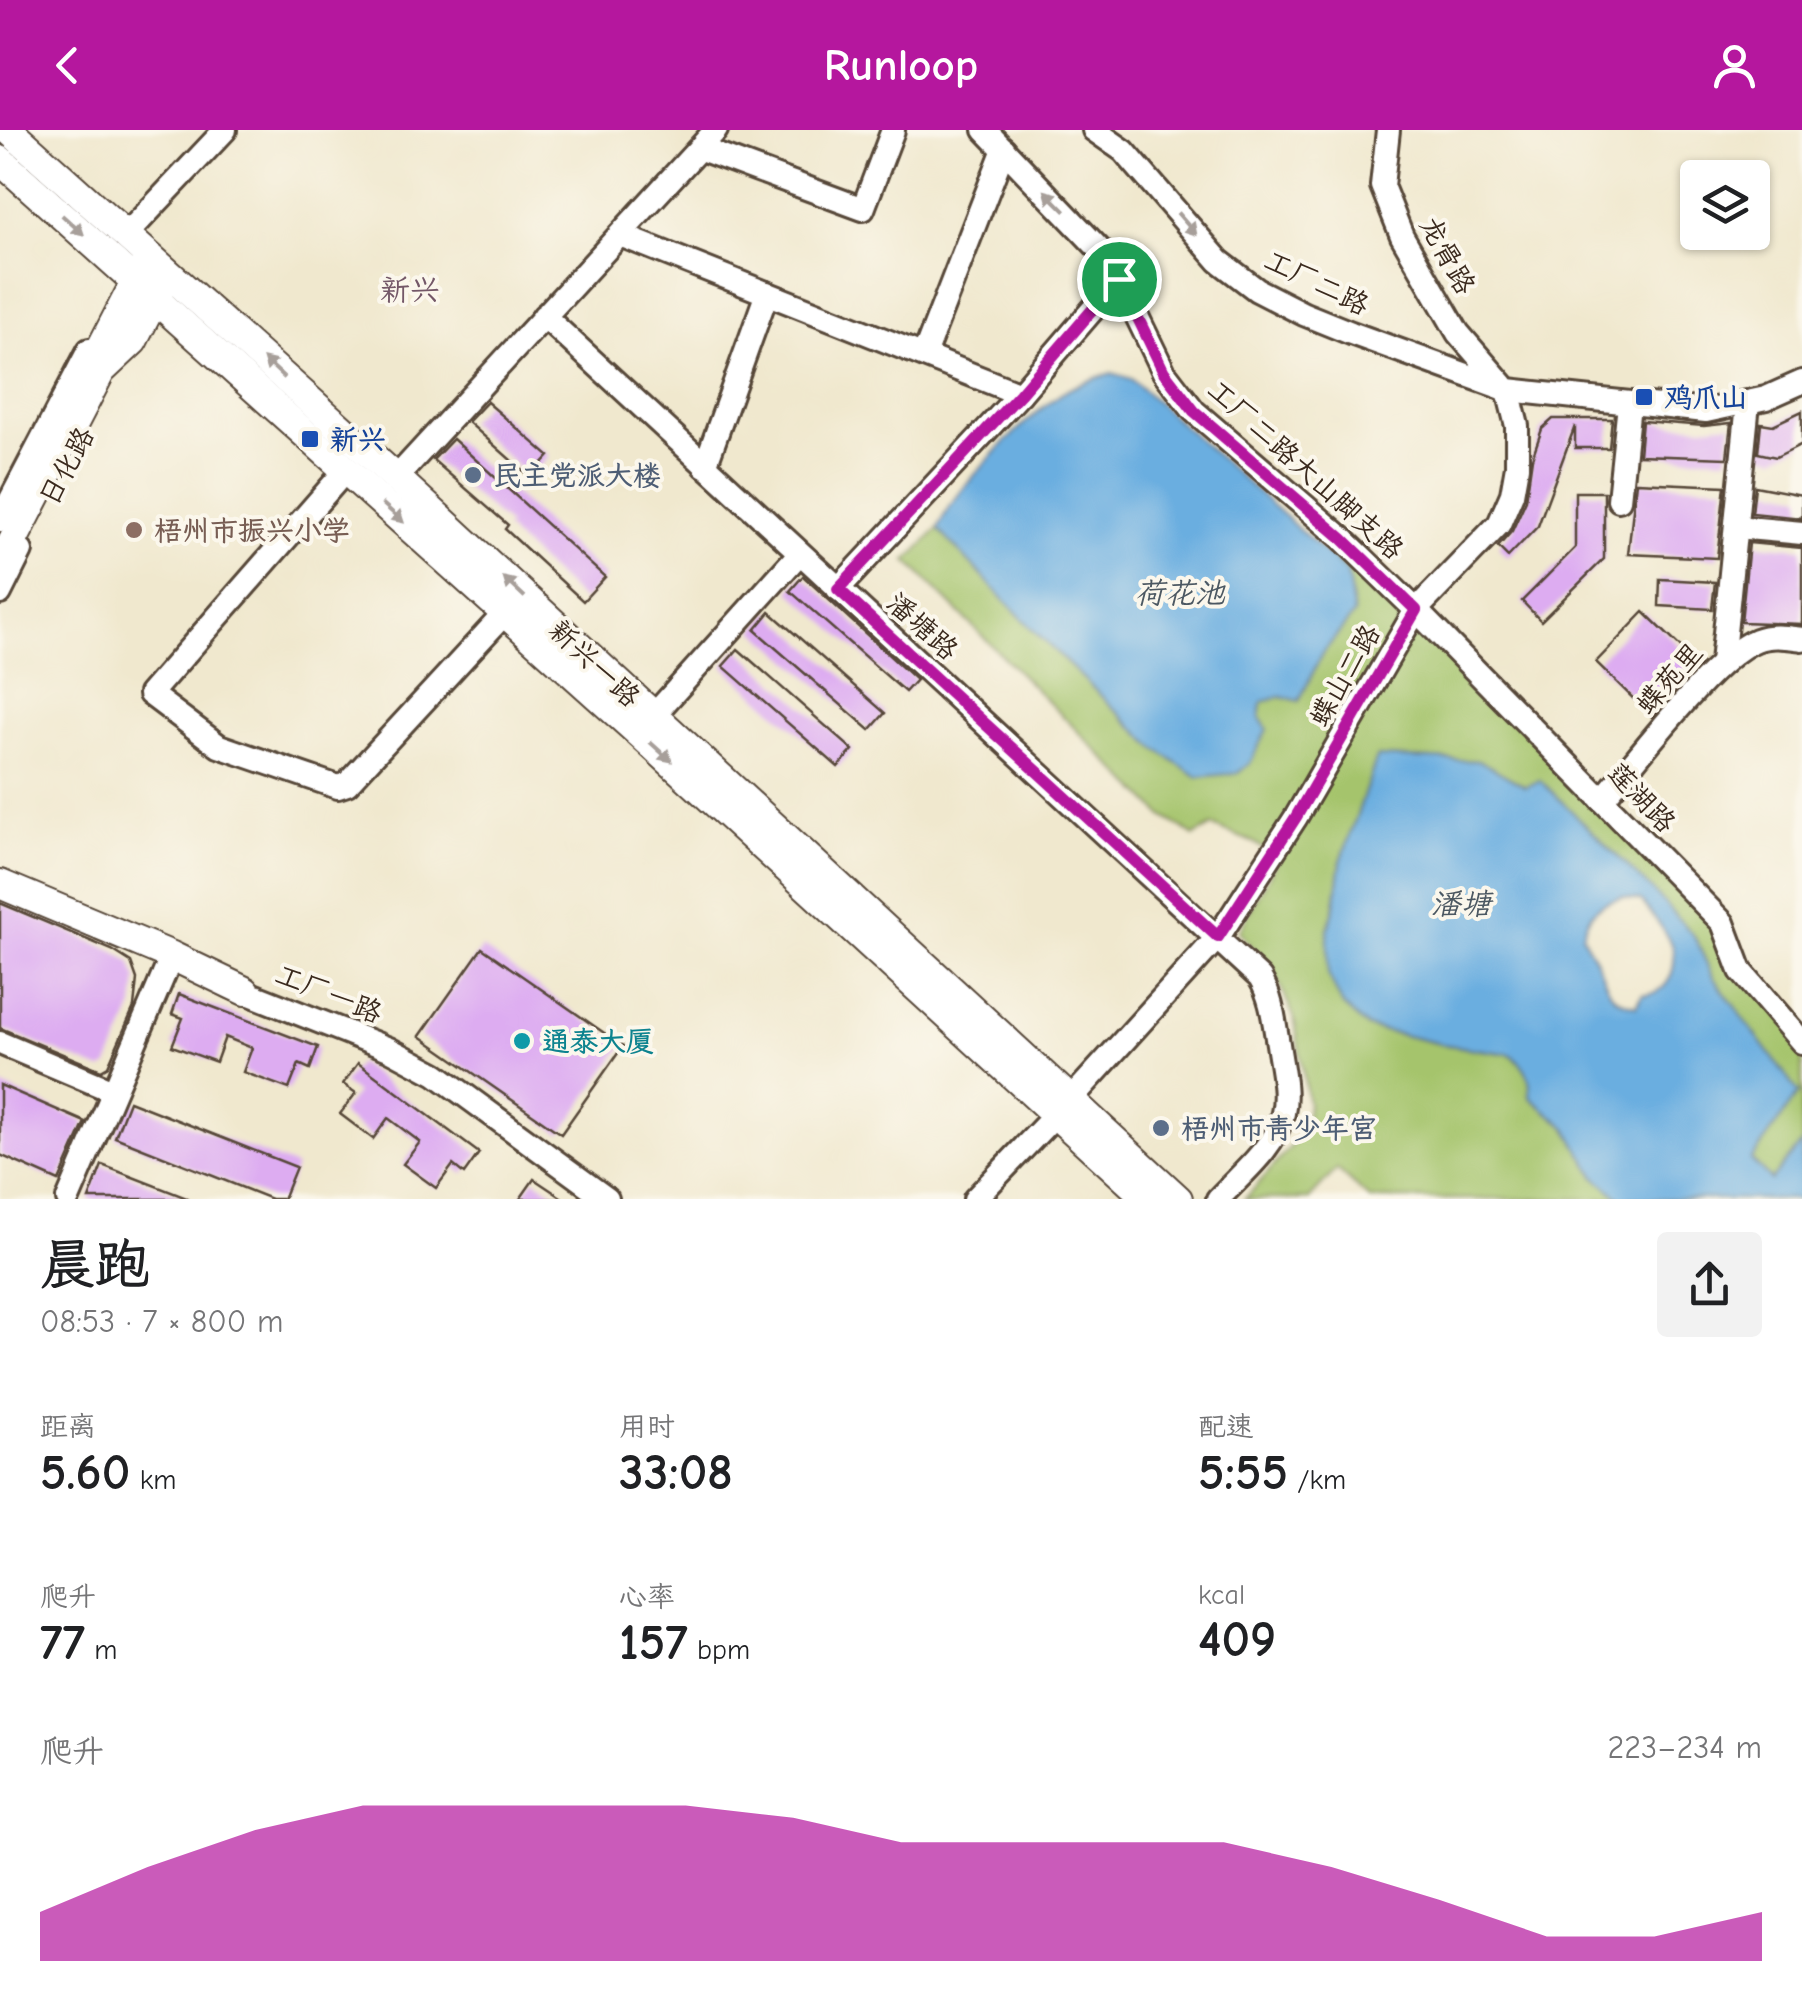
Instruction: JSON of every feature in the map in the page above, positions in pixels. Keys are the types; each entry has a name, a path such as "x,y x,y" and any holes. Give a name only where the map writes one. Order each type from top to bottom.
{"main road":[{"name":"新兴一路","path":"10,130 653,716 1064,1106 1148,1199"},
{"name":"新兴一路","path":"0,160 505,613 1064,1106 1178,1199"},
{"name":"日化路","path":"64,431 101,371 133,341 145,290 159,264"},
{"name":"日化路","path":"64,431 119,313 145,290"},
{"path":"0,542 64,431"},
{"path":"0,566 64,431"},
{"path":"0,884 245,991"}],"street":[{"path":"126,235 225,130"},
{"path":"396,478 716,130"},
{"path":"701,149 863,209 893,130"},
{"name":"工厂二路大山脚支路","path":"985,130 1084,230 1119,279 1164,372 1194,411 1343,539 1416,610"},
{"name":"工厂二路","path":"1094,130 1124,151 1219,261 1257,290 1335,327 1508,390"},
{"name":"龙骨路","path":"1388,130 1382,186 1402,236 1458,333 1508,390"},
{"path":"924,356 1004,149"},
{"path":"620,234 1020,394"},
{"path":"838,589 1020,394 1119,279"},
{"path":"706,466 767,293"},
{"name":"日化路","path":"0,520 94,340 119,313"},
{"name":"潘塘路","path":"544,316 1218,937"},
{"name":"日化路","path":"0,593 133,341"},
{"path":"1508,390 1706,411 1748,403 1802,382"},
{"name":"蝶山二路","path":"975,1199 1218,937 1296,817 1416,610 1499,524 1512,494 1517,466 1517,426 1508,390"},
{"path":"1722,663 1748,403"},
{"path":"1619,500 1630,404"},
{"path":"346,470 150,694 219,746 338,786 347,784 505,613"},
{"path":"1736,527 1802,533"},
{"path":"653,716 799,554"},
{"name":"莲湖路","path":"1416,610 1723,924 1741,971 1802,1042"},
{"name":"蝶苑里","path":"1602,800 1722,663 1740,648 1760,638 1802,638"},
{"name":"工厂一路","path":"0,895 168,965 245,991 389,1049 436,1074 607,1199"},
{"path":"1218,937 1268,990 1284,1090 1278,1128 1218,1199"},
{"path":"68,1199 168,965"},
{"path":"0,1043 113,1090"}],"green space":[{"path":"938,529 1037,634 1155,748 1198,777 1260,718 1262,702 1281,696 1299,701 1322,654 1354,614 1347,572 1330,556 1343,539 1720,921 1802,1042 1802,1143 1771,1180 1751,1160 1713,977 1694,936 1540,781 1527,787 1479,761 1378,757 1341,861 1328,929 1367,1027 1510,1054 1527,1072 1530,1097 1567,1128 1596,1177 1621,1199 1370,1199 1337,1169 1309,1199 1245,1199 1299,1137 1308,1104 1294,1017 1275,974 1239,931 1278,860 1255,843 1213,826 1194,836 1163,816 907,561"}],"water":[{"name":"荷花池","path":"1112,373 1131,379 1347,572 1354,614 1322,654 1299,701 1281,696 1262,702 1260,718 1267,729 1250,763 1238,773 1198,777 1155,748 1037,634 938,529 974,475 1029,420 1067,390"},
{"name":"潘塘","path":"1377,757 1480,761 1526,787 1540,780 1694,936 1713,977 1799,1093 1751,1160 1771,1180 1802,1143 1802,1199 1621,1199 1596,1177 1567,1128 1530,1097 1527,1072 1510,1054 1367,1027 1343,1006 1328,974 1328,929 1341,861","holes":["1622,897 1641,901 1670,940 1674,958 1666,984 1660,990 1643,994 1636,1006 1610,992 1582,935 1591,914 1601,905"]}],"building":[{"path":"487,402 549,456 530,477 468,422"},
{"path":"1802,411 1802,444 1776,457 1758,453 1761,423 1773,425"},
{"path":"1553,419 1612,419 1609,448 1575,448 1575,426 1538,526 1508,557 1498,547 1512,531 1526,500 1532,458 1542,429"},
{"path":"1642,421 1704,426 1731,423 1727,458 1639,455"},
{"path":"453,439 605,577 583,601 505,529 508,525 433,460"},
{"path":"1636,482 1725,486 1717,558 1628,554"},
{"path":"1755,486 1802,495 1802,518 1752,513"},
{"path":"1575,492 1604,492 1604,559 1541,621 1522,601 1575,548"},
{"path":"1749,543 1802,548 1802,624 1741,622"},
{"path":"803,576 916,680 905,692 790,591"},
{"path":"1660,579 1715,582 1712,609 1659,606"},
{"path":"770,612 885,713 870,730 755,630"},
{"path":"1644,612 1699,665 1652,717 1596,662"},
{"path":"738,649 853,750 838,767 723,666"},
{"path":"0,903 112,950 131,962 137,979 134,1007 108,1066 101,1070 0,1028"},
{"name":"通泰大厦","path":"482,948 623,1046 561,1134 420,1036"},
{"path":"179,994 318,1047 310,1069 299,1064 289,1089 243,1072 252,1048 225,1037 216,1062 172,1046 183,1018 172,1014"},
{"path":"358,1063 479,1153 464,1174 453,1165 436,1188 403,1164 420,1142 388,1118 373,1139 340,1114 356,1093 343,1084"},
{"path":"0,1085 85,1122 59,1181 0,1155"},
{"path":"129,1101 296,1167 283,1199 271,1199 115,1137"},
{"path":"102,1165 187,1198 187,1199 89,1199"},
{"path":"534,1179 564,1199 520,1199"}],"place":[{"name":"鸡爪山","path":"1644,397"},
{"name":"新兴","path":"310,439"},
{"name":"民主党派大楼","path":"473,475"},
{"name":"梧州市振兴小学","path":"134,530"},
{"name":"通泰大厦","path":"522,1041"},
{"name":"梧州市青少年宫","path":"1161,1128"}],"district":[{"name":"新兴","path":"410,290"}],"route":[{"path":"1119,279 1164,372 1194,411 1343,539 1416,610 1296,817 1218,937 838,589 1020,394 1119,279"}]}
